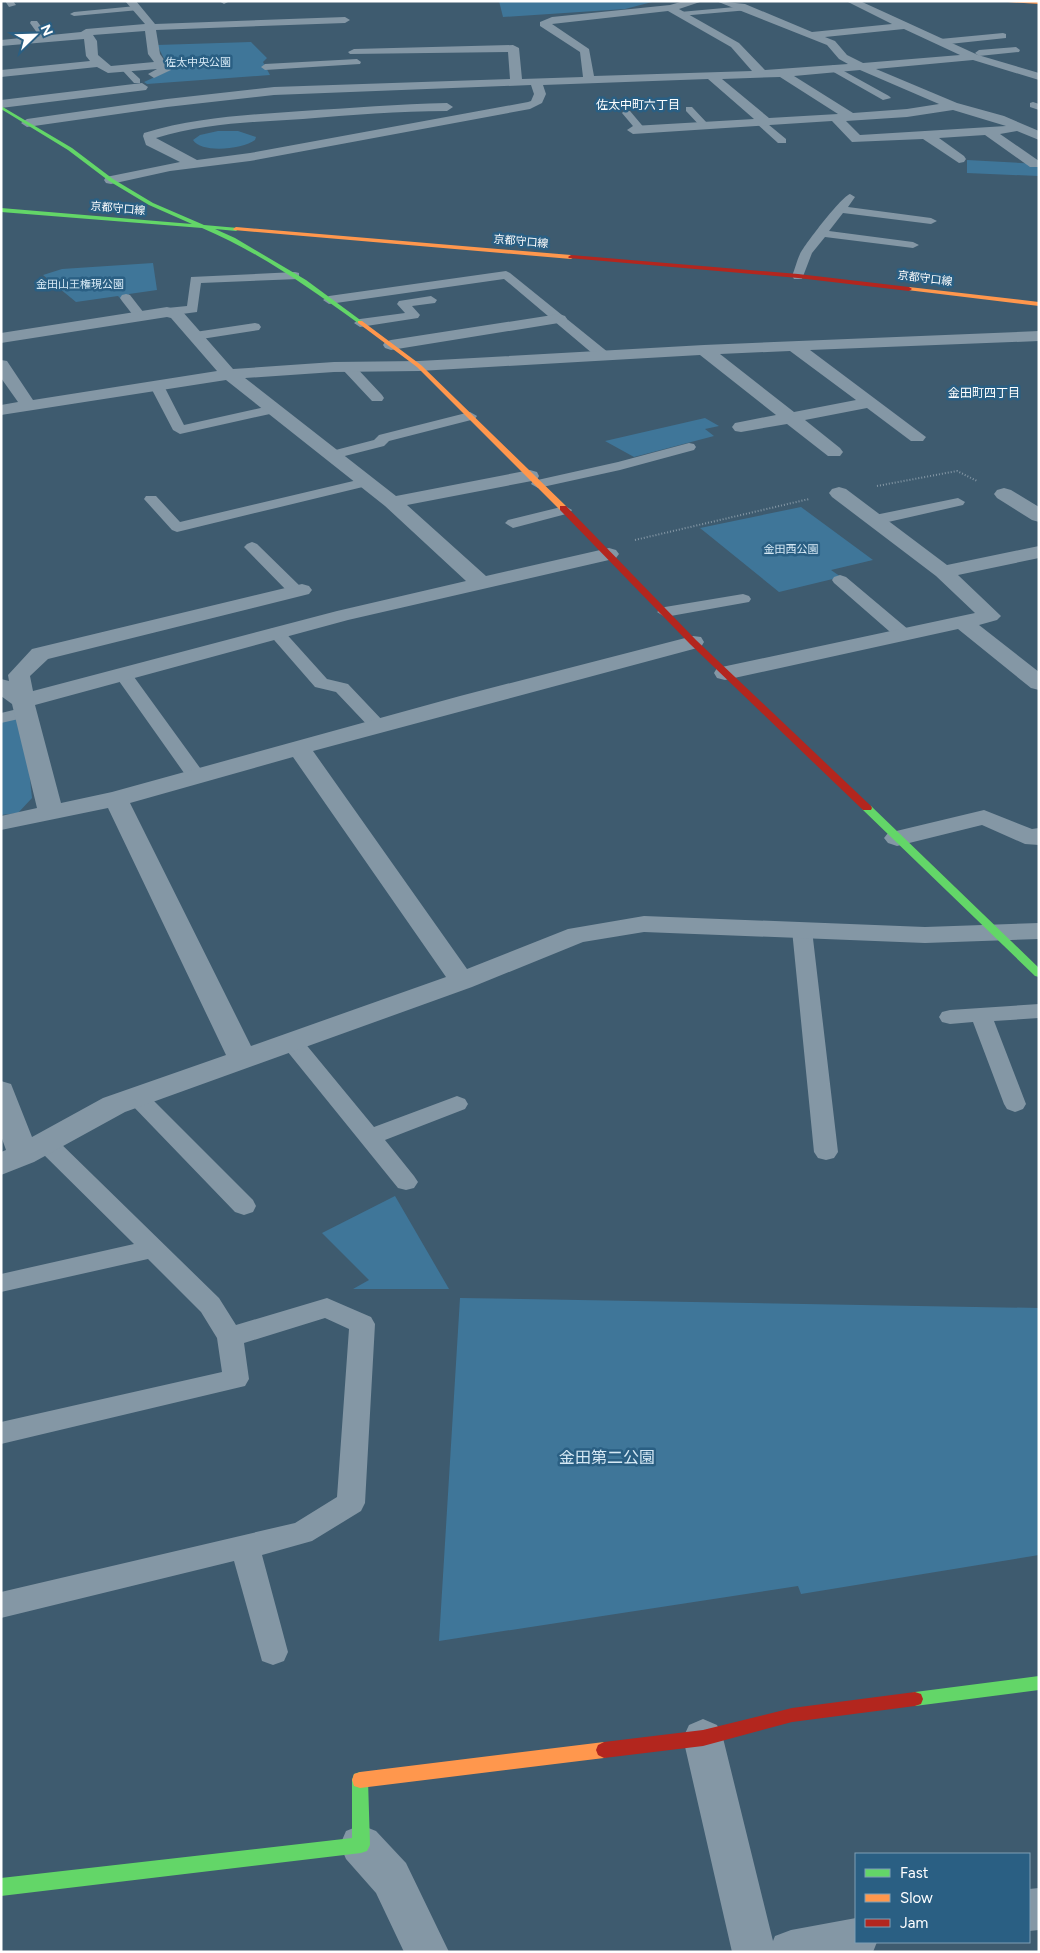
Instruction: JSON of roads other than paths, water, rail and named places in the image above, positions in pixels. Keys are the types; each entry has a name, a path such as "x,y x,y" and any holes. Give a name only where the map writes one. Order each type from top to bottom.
{"main road":[{"path":"1008,1 1039,3"},
{"path":"1,106 70,149 111,180 151,204 212,228 295,276 420,366 606,551 693,642 1039,974"},
{"name":"京都守口線","path":"1,210 798,276 1039,304"},
{"path":"1,1887 361,1845 358,1780 703,1738 792,1715 1039,1683"}],"street":[{"path":"589,79 585,51 544,24 552,20 675,11 698,1"},
{"path":"721,1 746,8 780,24 831,43 843,57 860,66 953,106 1000,119 1039,136"},
{"path":"851,1 971,55 1037,75"},
{"path":"1,106 139,84 164,70 154,54 150,26 133,5"},
{"path":"675,11 735,46 761,73"},
{"path":"87,35 86,32 150,26 252,25 343,15 354,48 377,87"},
{"path":"755,26 780,24"},
{"path":"813,36 903,26"},
{"path":"709,31 728,29"},
{"path":"1,43 87,35"},
{"path":"87,35 91,41 92,56 108,70 161,66"},
{"path":"354,48 424,50 426,58 513,57 516,82"},
{"path":"880,50 902,62"},
{"path":"27,123 167,103 274,91 377,87 432,80 516,82 782,73 971,55"},
{"path":"1,74 99,62"},
{"path":"782,73 850,116"},
{"path":"710,75 763,122"},
{"path":"111,180 536,103 540,94 535,81"},
{"path":"139,84 156,92 167,103"},
{"path":"194,164 151,142 149,136 188,125 244,118 421,107 474,106 504,110"},
{"path":"637,130 689,127 702,131 763,122 907,113 953,106"},
{"path":"303,115 317,130 345,139"},
{"path":"835,117 857,139 1022,129"},
{"path":"987,131 1035,164"},
{"path":"926,135 959,159"},
{"path":"1,338 167,312 176,314 229,374 392,502 480,582"},
{"path":"391,345 559,319"},
{"path":"1,410 229,374 348,367 420,366 704,350 794,348 1039,336"},
{"path":"794,348 917,437"},
{"path":"704,350 834,452"},
{"path":"1,365 29,406"},
{"path":"741,428 868,403"},
{"path":"392,502 534,480"},
{"path":"725,673 990,616 943,572 840,493"},
{"path":"1004,494 1039,516"},
{"path":"24,706 124,674 276,633 606,551"},
{"path":"943,572 1039,552"},
{"path":"51,813 24,706 19,675 40,654 299,591"},
{"path":"962,622 1039,683"},
{"path":"1,823 116,799 378,726 693,642"},
{"path":"1,686 24,706"},
{"path":"299,748 462,981"},
{"path":"116,799 242,1058"},
{"path":"897,838 984,817 1034,839 1039,835"},
{"path":"1,1091 23,1154 114,1105 462,981 577,935 644,924 925,935 1039,931"},
{"path":"703,1738 754,1952"},
{"path":"361,1845 391,1878 427,1952"},
{"path":"791,1952 855,1940"}],"lane":[{"path":"74,14 133,5"},
{"path":"675,11 746,8"},
{"path":"34,23 46,39"},
{"path":"940,42 1003,36"},
{"path":"265,67 354,48"},
{"path":"971,55 1016,50"},
{"path":"833,68 886,98"},
{"path":"126,69 139,84"},
{"path":"872,90 890,88"},
{"path":"689,109 702,131"},
{"path":"627,113 637,130"},
{"path":"763,122 782,142"},
{"path":"798,276 806,253 850,197"},
{"path":"840,209 931,221"},
{"path":"821,233 913,245"},
{"path":"329,300 506,275 604,356"},
{"path":"167,312 193,309 195,280 295,276"},
{"path":"461,281 475,294"},
{"path":"126,298 140,316"},
{"path":"360,323 414,314 403,304 448,298"},
{"path":"195,336 255,327"},
{"path":"348,367 377,398"},
{"path":"157,386 180,430 274,409"},
{"path":"333,456 379,443 384,438 470,416"},
{"path":"534,480 620,466 689,447"},
{"path":"151,499 177,527 366,482"},
{"path":"875,520 958,502"},
{"path":"513,523 565,510"},
{"path":"252,547 299,591"},
{"path":"840,580 903,634"},
{"path":"665,612 743,599"},
{"path":"276,633 321,684 342,688 378,726"},
{"path":"124,674 196,776"},
{"path":"1,718 24,706"},
{"path":"802,930 826,1152"},
{"path":"950,1017 1039,1011"},
{"path":"981,1015 1015,1104"},
{"path":"291,1041 406,1182"},
{"path":"136,1097 244,1206"},
{"path":"369,1138 457,1104"},
{"path":"1,1433 236,1379 230,1336 210,1304 154,1249 23,1154"},
{"path":"1,1283 154,1249"},
{"path":"1,1605 302,1533 351,1502 362,1324 327,1308 230,1336"},
{"path":"245,1547 272,1652"}],"district":[{"name":"佐太中町六丁目","path":"638,105"},
{"name":"金田町四丁目","path":"984,393"}],"park label":[{"name":"佐太中央公園","path":"198,62"},
{"name":"金田山王権現公園","path":"80,284"},
{"name":"金田西公園","path":"791,549"},
{"name":"金田第二公園","path":"607,1457"}]}
